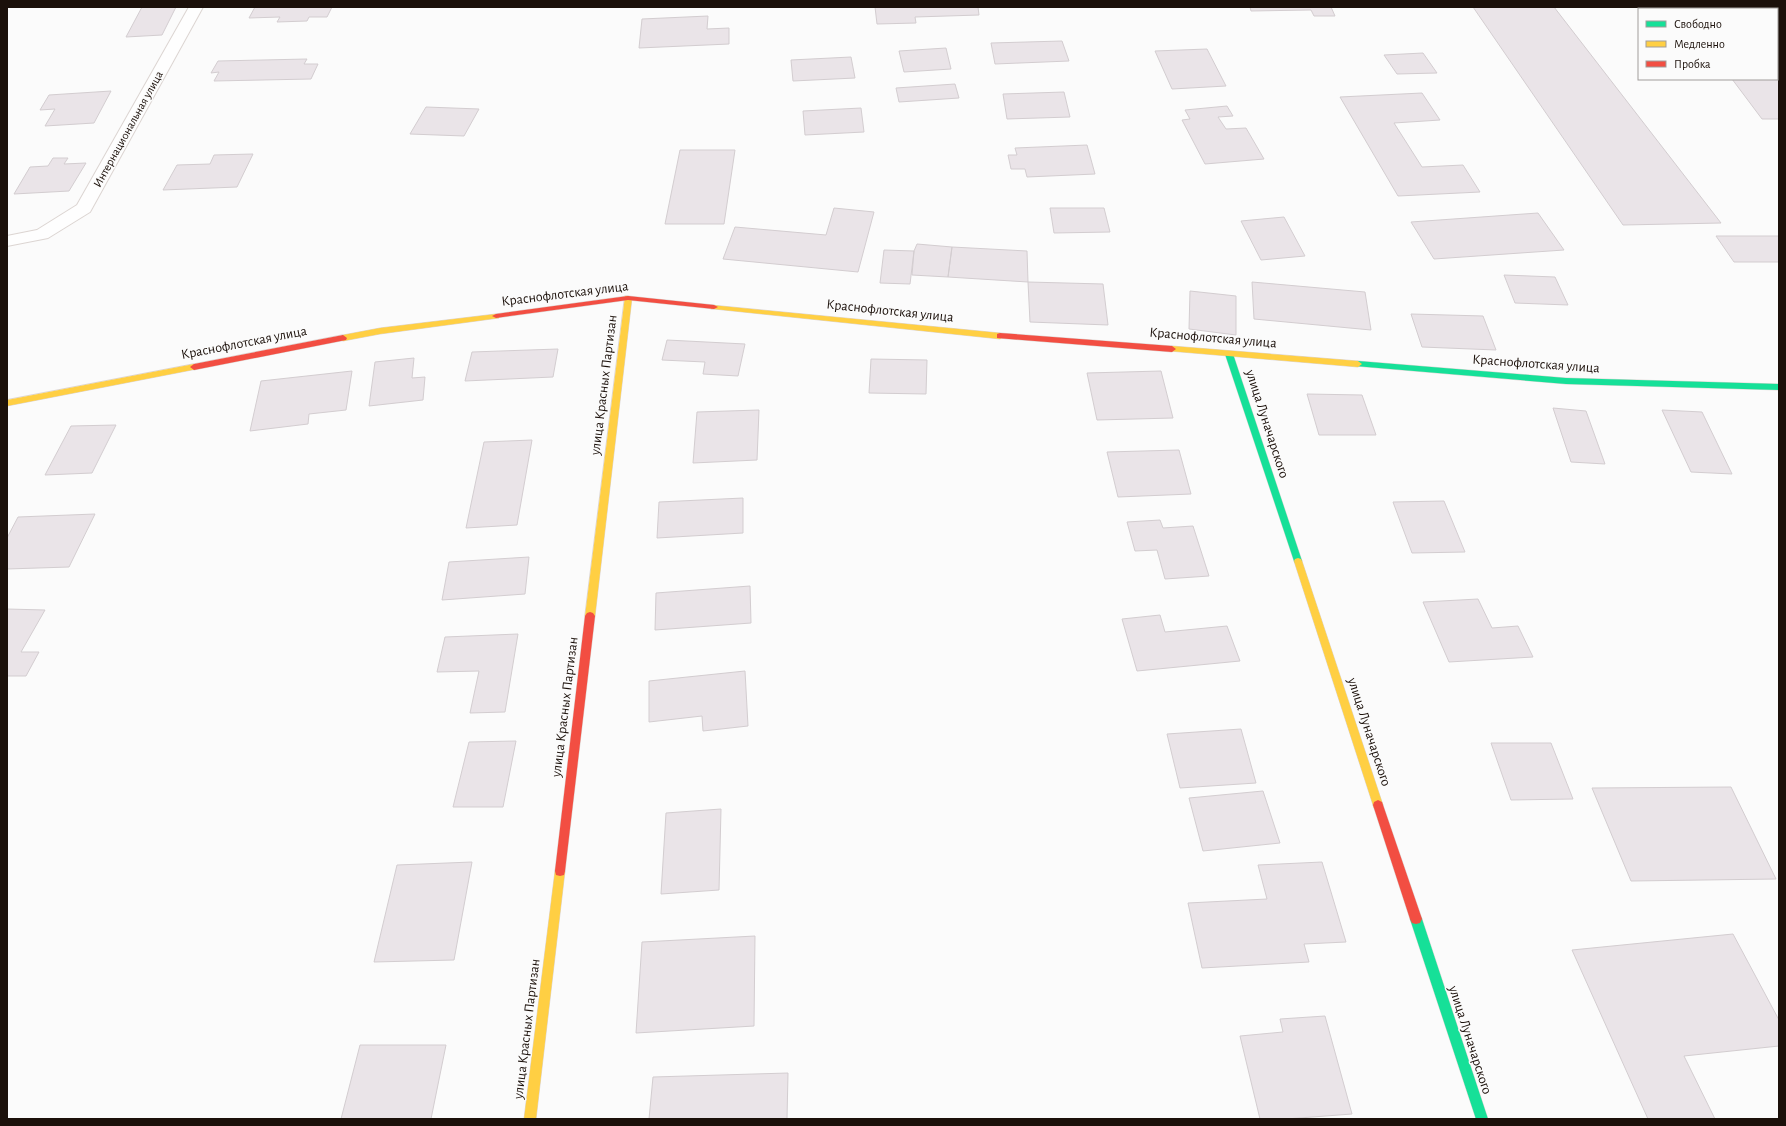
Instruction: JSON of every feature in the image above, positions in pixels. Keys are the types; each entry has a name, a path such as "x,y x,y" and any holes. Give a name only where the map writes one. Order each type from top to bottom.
{"street":[{"name":"Интернациональная улица","path":"7,241 42,234 84,208 196,7"},
{"name":"Краснофлотская улица","path":"7,403 380,331 628,298 969,333 1566,381 1779,387"},
{"name":"улица Красных Партизан","path":"530,1119 628,298"},
{"name":"улица Луначарского","path":"1229,354 1482,1119"}],"building":[{"path":"142,7 176,7 162,35 126,37"},
{"path":"255,7 332,7 327,17 309,17 307,21 277,22 280,17 249,18"},
{"path":"875,7 978,7 979,15 915,17 916,23 877,24"},
{"path":"1250,7 1331,7 1335,16 1314,16 1311,10 1251,11"},
{"path":"1473,7 1554,7 1721,223 1623,225"},
{"path":"1677,7 1742,8 1678,8"},
{"path":"708,16 707,29 729,28 729,44 639,48 642,19"},
{"path":"1062,41 1069,61 995,64 991,43"},
{"path":"946,48 951,69 904,72 899,51"},
{"path":"1207,49 1226,86 1172,89 1155,51"},
{"path":"1778,51 1779,119 1762,119 1733,80 1778,80"},
{"path":"1423,53 1437,73 1397,74 1384,55"},
{"path":"851,57 855,78 793,81 791,60"},
{"path":"307,59 304,64 318,64 311,79 214,81 219,72 211,73 218,61"},
{"path":"955,84 959,98 899,102 896,88"},
{"path":"111,91 94,123 45,126 55,109 40,110 49,95"},
{"path":"1064,92 1070,117 1007,119 1003,94"},
{"path":"1422,93 1440,120 1394,123 1422,167 1463,165 1480,192 1398,196 1340,97"},
{"path":"1227,106 1233,116 1218,117 1226,129 1246,128 1264,159 1205,164 1182,120 1190,119 1185,110"},
{"path":"426,107 479,109 464,136 410,134"},
{"path":"861,108 864,132 805,135 803,111"},
{"path":"1087,145 1095,174 1027,177 1025,169 1011,169 1008,155 1017,155 1015,148"},
{"path":"680,150 735,150 724,224 665,224"},
{"path":"253,154 237,187 163,190 177,165 210,164 214,155"},
{"path":"53,158 68,158 64,164 86,163 69,191 14,194 30,167 48,166"},
{"path":"834,208 874,212 858,272 723,259 735,227 826,235"},
{"path":"1050,208 1104,208 1110,232 1054,233"},
{"path":"1538,213 1564,250 1434,259 1411,222"},
{"path":"1284,217 1305,256 1261,260 1241,221"},
{"path":"1716,236 1779,236 1779,262 1734,262"},
{"path":"917,244 952,247 948,277 912,275 914,251"},
{"path":"952,247 1027,251 1028,282 948,277"},
{"path":"884,250 914,251 910,284 880,283"},
{"path":"1504,275 1555,277 1568,305 1515,303"},
{"path":"1028,282 1103,284 1108,325 1030,322"},
{"path":"1252,282 1365,292 1371,330 1254,319"},
{"path":"1190,291 1236,296 1236,335 1189,329"},
{"path":"1411,314 1483,316 1496,350 1422,347"},
{"path":"667,340 745,344 738,376 703,374 705,362 662,360"},
{"path":"558,349 553,377 465,381 472,352"},
{"path":"414,358 412,378 425,377 423,400 369,406 375,362"},
{"path":"871,359 927,360 926,394 869,393"},
{"path":"352,371 346,410 309,414 308,424 250,431 261,381"},
{"path":"1161,371 1173,418 1097,420 1087,373"},
{"path":"1307,394 1362,395 1376,435 1319,435"},
{"path":"1553,408 1586,411 1605,464 1571,462"},
{"path":"759,410 757,460 693,463 697,412"},
{"path":"1662,410 1702,412 1732,474 1691,472"},
{"path":"116,425 92,473 45,475 71,426"},
{"path":"532,440 517,525 466,528 484,442"},
{"path":"1179,450 1191,494 1118,497 1107,452"},
{"path":"743,498 743,533 657,538 659,502"},
{"path":"1444,501 1465,552 1412,553 1393,502"},
{"path":"95,514 69,567 7,569 7,538 18,517"},
{"path":"1160,520 1163,528 1193,526 1209,576 1165,579 1157,550 1135,551 1127,522"},
{"path":"529,557 525,594 442,600 449,562"},
{"path":"750,586 751,623 655,630 656,593"},
{"path":"1478,599 1492,628 1518,626 1533,657 1449,662 1423,602"},
{"path":"7,609 45,610 21,652 39,652 26,676 7,676"},
{"path":"1160,615 1165,632 1227,626 1240,661 1137,671 1122,619"},
{"path":"518,634 505,712 470,713 479,671 437,672 445,637"},
{"path":"745,671 748,726 703,731 702,716 649,722 649,681"},
{"path":"1241,729 1256,783 1180,788 1167,734"},
{"path":"516,741 503,807 453,807 469,742"},
{"path":"1491,743 1551,743 1573,799 1511,800"},
{"path":"1731,787 1776,879 1631,881 1592,788"},
{"path":"1263,791 1280,843 1203,851 1189,798"},
{"path":"721,809 719,890 661,894 666,813"},
{"path":"472,862 454,960 374,962 397,865"},
{"path":"1322,862 1346,942 1304,944 1309,962 1202,968 1188,903 1267,899 1258,865"},
{"path":"1733,934 1779,1020 1779,1046 1684,1056 1715,1119 1648,1119 1572,950"},
{"path":"755,936 754,1026 636,1033 642,942"},
{"path":"1325,1016 1352,1114 1286,1119 1260,1119 1240,1036 1283,1032 1280,1019"},
{"path":"360,1045 446,1045 431,1119 341,1119"},
{"path":"788,1073 787,1119 649,1119 653,1077"}],"traffic: fast":[{"path":"1229,354 1298,561"},
{"path":"1358,364 1566,381 1779,387"},
{"path":"1416,919 1482,1119"}],"traffic: slow":[{"path":"590,616 628,298"},
{"path":"714,307 1000,336"},
{"path":"343,338 380,331 496,316"},
{"path":"1172,349 1358,364"},
{"path":"7,403 194,367"},
{"path":"1298,561 1378,805"},
{"path":"530,1119 560,871"}],"traffic: jam":[{"path":"496,316 628,298 714,307"},
{"path":"1000,336 1172,349"},
{"path":"194,367 343,338"},
{"path":"560,871 590,616"},
{"path":"1378,805 1416,919"}]}
